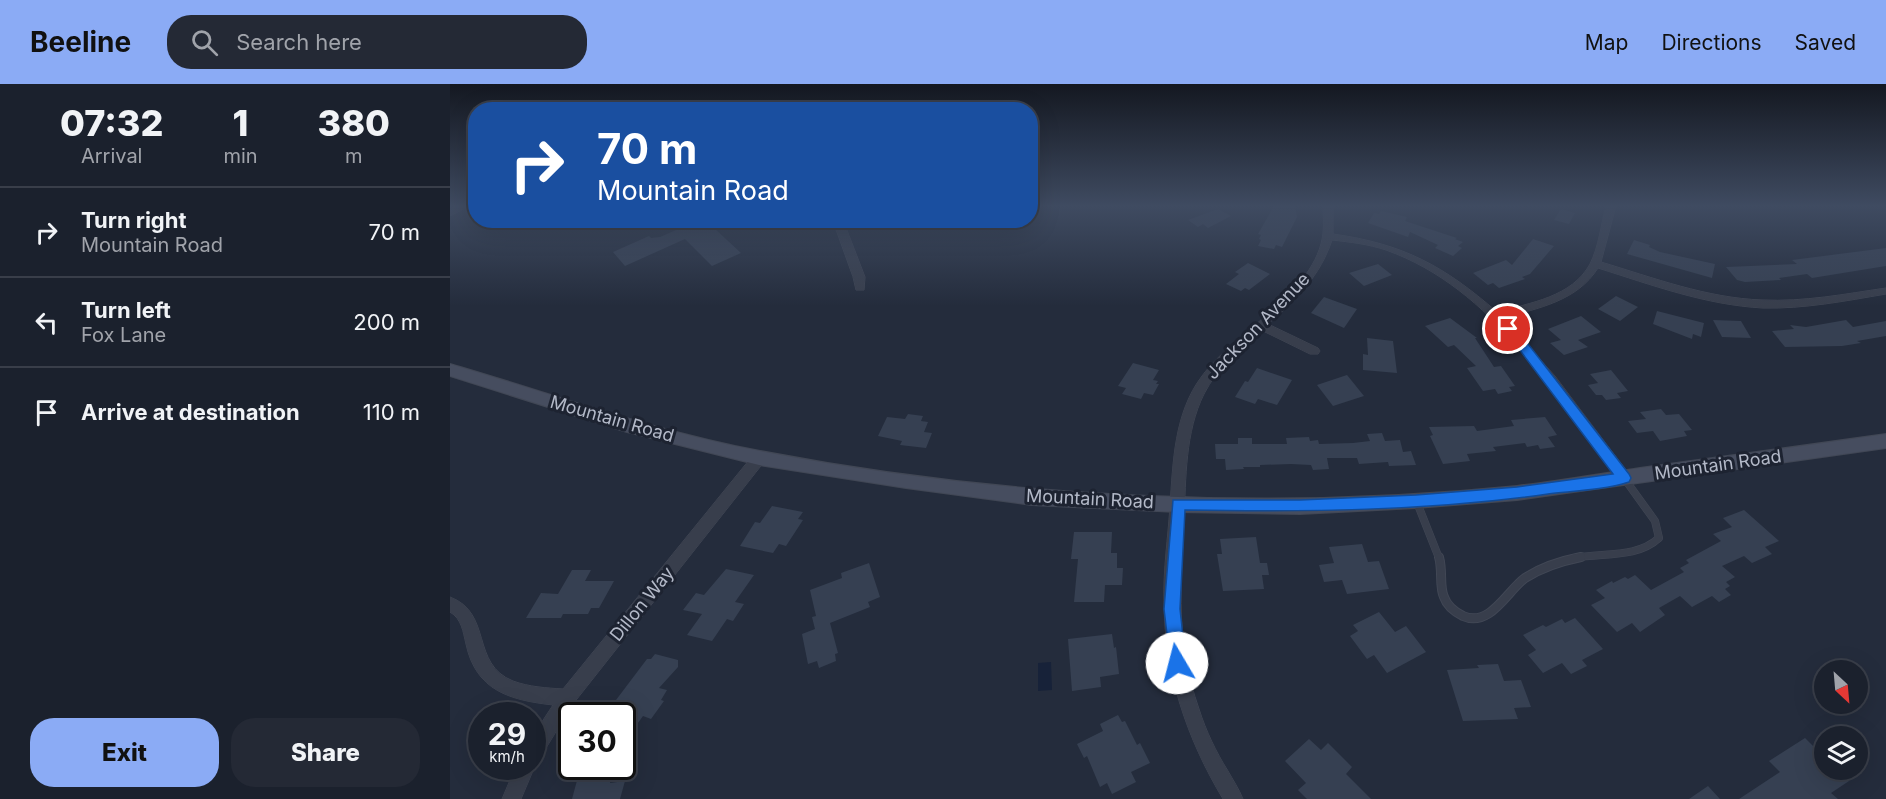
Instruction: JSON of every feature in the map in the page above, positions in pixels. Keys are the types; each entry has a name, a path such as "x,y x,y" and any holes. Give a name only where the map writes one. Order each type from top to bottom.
{"street":[{"path":"845,239 859,277 860,288"},
{"name":"Jackson Avenue","path":"1234,799 1212,764 1190,716 1180,681 1172,609 1182,436 1196,397 1216,365 1303,284 1314,268 1327,239"},
{"path":"1351,239 1368,242 1410,256 1449,278 1495,316 1520,342 1624,478"},
{"path":"1495,316 1558,297 1586,277 1595,263 1602,239"},
{"path":"1595,263 1686,291 1737,302 1797,303 1886,291"},
{"path":"1261,325 1314,351"},
{"name":"Mountain Road","path":"450,370 627,426 759,458 906,481 1032,497 1178,504 1300,506 1416,500 1517,493 1886,441"},
{"name":"Dillon Way","path":"546,732 567,698 759,458"},
{"path":"450,604 465,614 471,625 472,643 477,661 489,675 521,692 567,698"},
{"path":"511,799 520,780"}],"lane":[{"path":"1416,500 1440,561 1444,578 1441,587 1443,596 1454,612 1472,620 1484,618 1492,613 1512,589 1544,568 1573,558 1636,550 1655,543 1659,538 1654,521 1624,478"}],"water":[{"path":"1051,662 1052,690 1038,691 1038,663"}],"building":[{"path":"641,239 684,239 625,266 613,252"},
{"path":"685,239 726,239 741,253 712,266"},
{"path":"1286,239 1282,247 1276,245 1274,249 1258,246 1261,240"},
{"path":"1426,239 1456,239 1463,242 1458,246 1462,248 1453,256 1435,248 1438,245"},
{"path":"1533,239 1554,246 1530,274 1522,277 1525,279 1499,288 1493,283 1488,285 1473,273 1506,260 1512,265"},
{"path":"1634,240 1650,245 1649,247 1660,252 1715,264 1712,278 1627,254"},
{"path":"1886,248 1886,266 1812,278 1807,274 1779,278 1781,280 1745,282 1737,280 1726,267 1797,264 1792,260"},
{"path":"1248,263 1270,274 1249,290 1245,288 1241,291 1226,284 1239,274 1235,272"},
{"path":"1378,264 1392,275 1364,286 1349,273"},
{"path":"1616,296 1638,307 1620,321 1598,309"},
{"path":"1324,297 1357,309 1344,328 1311,313"},
{"path":"1657,311 1704,323 1701,337 1693,334 1692,339 1653,324"},
{"path":"1581,316 1601,332 1578,340 1588,347 1564,355 1550,343 1561,340 1548,329"},
{"path":"1450,318 1477,338 1475,338 1494,367 1501,366 1515,386 1509,387 1512,391 1498,394 1495,389 1483,391 1467,368 1476,366 1454,345 1448,347 1425,326"},
{"path":"1713,320 1741,321 1751,338 1722,337"},
{"path":"1846,320 1853,327 1886,321 1886,336 1842,346 1785,347 1772,331 1794,329 1790,325 1806,327"},
{"path":"1367,338 1393,341 1397,373 1363,370 1363,354 1368,355"},
{"path":"1133,363 1159,370 1153,380 1158,381 1156,384 1159,384 1153,395 1144,393 1141,399 1122,394 1126,388 1118,386"},
{"path":"1257,368 1292,380 1277,405 1258,399 1255,404 1235,397"},
{"path":"1611,370 1628,391 1617,393 1621,398 1606,400 1602,395 1596,395 1588,385 1598,383 1590,374"},
{"path":"1347,375 1364,396 1333,406 1317,385"},
{"path":"1661,409 1666,415 1679,414 1692,430 1684,431 1687,436 1660,441 1653,431 1637,433 1628,421 1646,419 1640,412"},
{"path":"908,414 923,416 921,421 928,422 924,432 932,433 926,448 900,445 902,441 878,436 887,417 905,419"},
{"path":"1545,417 1557,435 1548,437 1555,447 1540,449 1538,445 1527,447 1525,443 1493,447 1496,451 1467,454 1470,461 1443,464 1430,436 1433,435 1429,427 1474,426 1477,431 1514,426 1511,420"},
{"path":"1382,433 1385,441 1400,440 1403,452 1411,451 1416,465 1389,466 1388,462 1359,464 1357,458 1327,458 1329,469 1313,470 1311,465 1291,464 1260,465 1260,467 1226,470 1225,459 1216,459 1215,444 1238,444 1238,438 1252,438 1252,444 1287,444 1286,438 1309,437 1310,441 1318,440 1319,444 1353,443 1370,441 1367,434"},
{"path":"772,506 803,512 798,519 803,520 786,546 779,544 773,553 740,546 755,522 760,523"},
{"path":"1744,510 1779,541 1765,547 1772,554 1752,563 1744,556 1722,566 1735,577 1726,582 1730,586 1725,589 1731,595 1719,602 1712,596 1692,607 1680,596 1659,608 1665,615 1640,632 1632,623 1617,632 1591,605 1605,598 1596,590 1612,581 1613,583 1635,575 1651,590 1684,572 1680,568 1689,563 1686,560 1721,541 1713,534 1732,527 1723,518"},
{"path":"1074,532 1112,532 1111,553 1117,553 1117,568 1123,568 1122,585 1105,585 1104,602 1074,602 1078,559 1071,559"},
{"path":"1256,537 1260,563 1267,563 1269,575 1262,575 1264,589 1223,591 1217,554 1222,554 1220,539"},
{"path":"1362,544 1368,562 1379,561 1389,589 1347,594 1342,580 1324,582 1319,565 1334,563 1329,547"},
{"path":"869,563 880,597 868,602 870,607 830,623 838,653 835,654 836,661 819,668 817,661 808,664 802,634 815,629 812,617 816,616 810,590 842,578 841,573"},
{"path":"726,569 754,575 735,602 744,604 733,621 727,619 712,641 687,635 702,614 683,610 696,593 704,595"},
{"path":"572,570 591,570 585,581 614,581 599,608 591,608 588,614 563,614 561,618 526,618 541,593 558,594"},
{"path":"1379,612 1395,632 1406,626 1426,652 1387,673 1374,655 1367,659 1350,636 1358,631 1353,625"},
{"path":"1575,618 1603,649 1582,660 1587,666 1571,674 1562,663 1543,673 1528,655 1536,650 1523,635 1543,625 1546,627 1562,619 1565,623"},
{"path":"1112,634 1119,674 1100,677 1101,687 1072,691 1068,639"},
{"path":"655,654 678,660 678,667 659,688 667,690 661,700 664,701 651,719 643,716 636,726 636,702 616,700 647,659 651,659"},
{"path":"1498,664 1504,681 1521,680 1531,707 1514,708 1518,719 1463,721 1447,670"},
{"path":"1118,715 1122,722 1125,721 1137,745 1140,743 1150,763 1131,772 1136,782 1112,794 1107,783 1100,787 1087,756 1084,758 1077,744 1103,731 1100,724"},
{"path":"1805,738 1814,747 1814,780 1849,781 1831,793 1838,799 1739,799 1780,772 1769,761"},
{"path":"1309,739 1321,750 1328,743 1352,767 1346,774 1371,799 1307,799 1298,790 1306,783 1285,761"},
{"path":"577,780 611,780 610,783 625,781 620,799 572,799"},
{"path":"1708,786 1720,799 1689,799"}],"route":[{"path":"1177,663 1172,609 1178,504 1300,506 1416,500 1517,493 1624,478 1508,329"}]}
